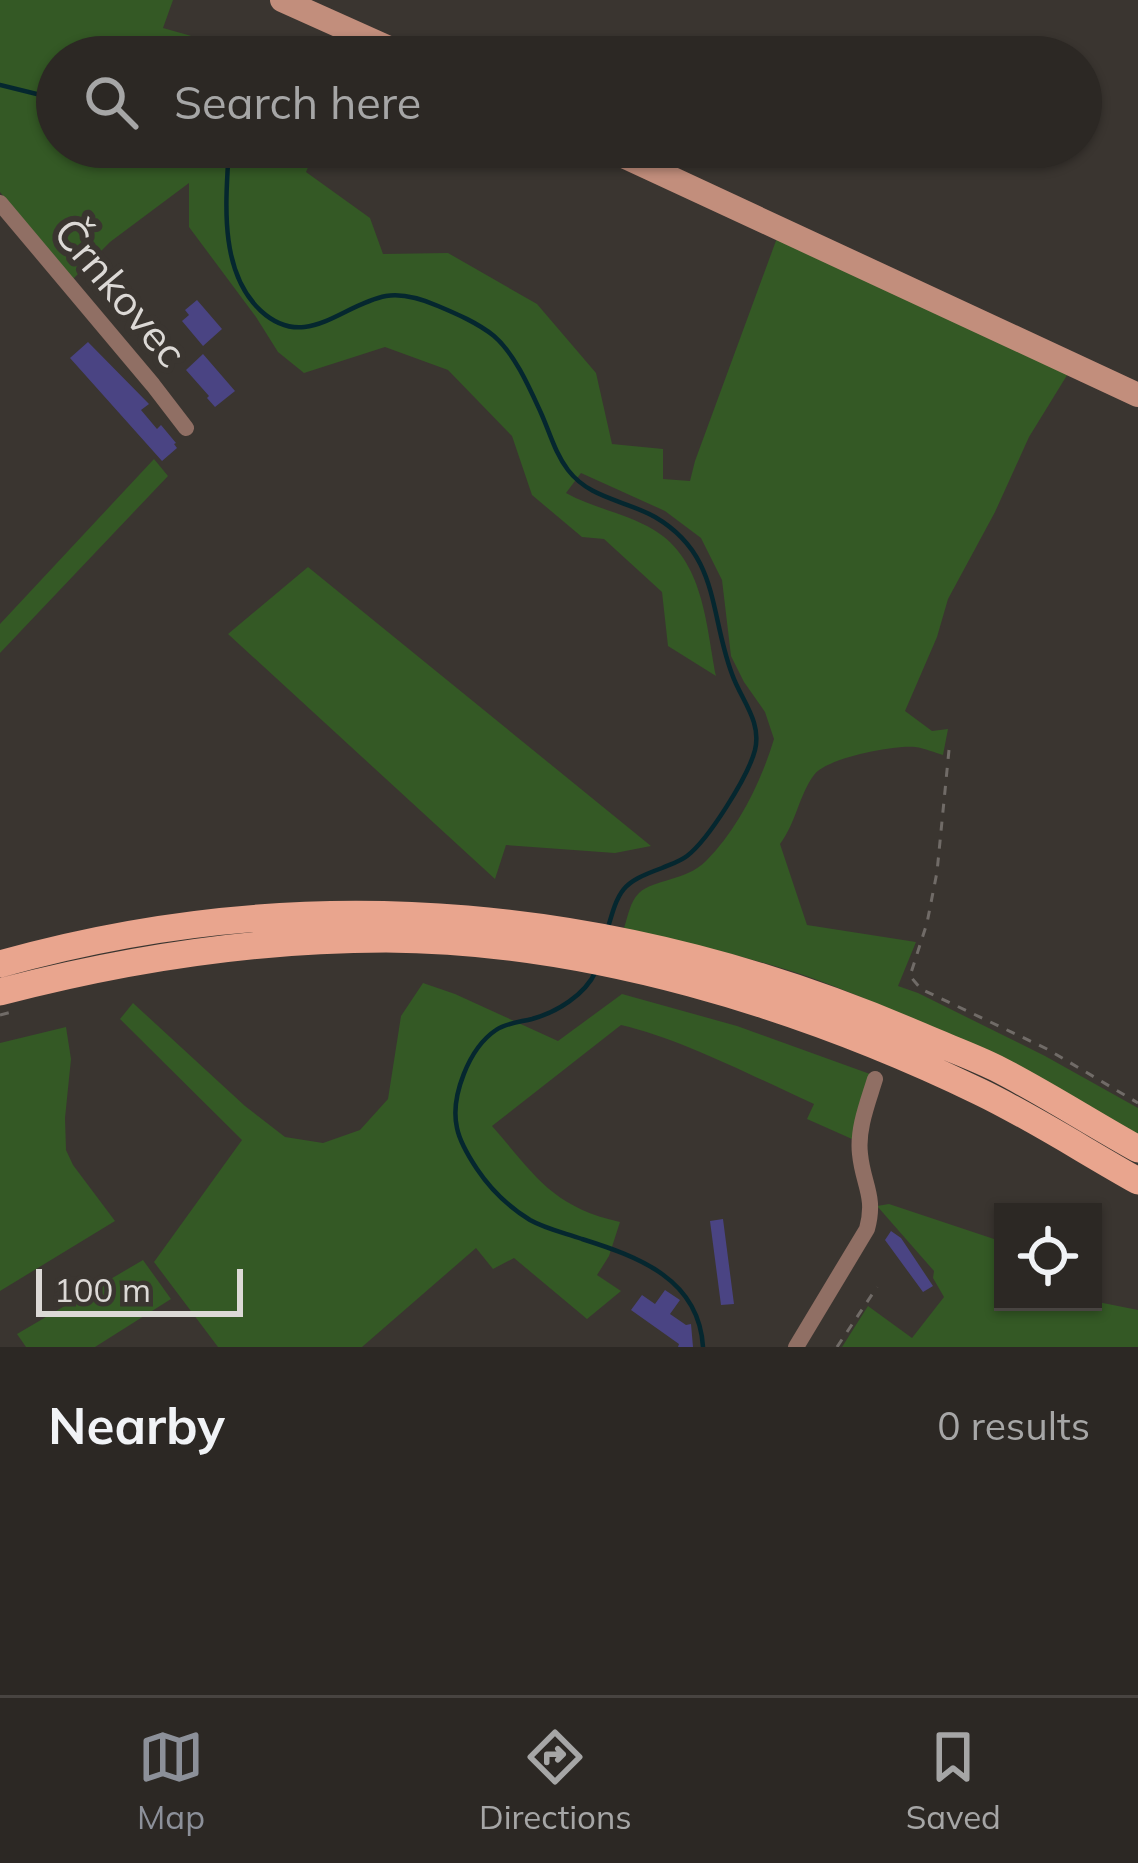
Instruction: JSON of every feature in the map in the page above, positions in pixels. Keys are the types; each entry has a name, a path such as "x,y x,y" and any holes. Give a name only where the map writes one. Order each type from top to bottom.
{"main road":[{"path":"282,0 363,36"},
{"path":"649,168 1138,394"},
{"path":"0,964 173,928 279,916 379,913 492,921 628,955 721,963 806,989 996,1068 1138,1149"},
{"path":"10,1001 98,968 166,955 386,939 570,944"},
{"path":"628,955 714,991 889,1052 981,1093 1138,1181"}],"street":[{"name":"Črnkovec","path":"0,203 186,428"},
{"path":"796,1347 867,1229 871,1200 859,1150 875,1078"}],"path":[{"path":"949,750 937,872 910,976 921,989 1046,1049 1138,1102"},
{"path":"0,1015 10,1001"},
{"path":"837,1347 877,1287"}],"green space":[{"path":"0,0 173,0 163,28 191,36 36,36 36,168 308,168 306,172 370,218 383,254 448,253 537,304 596,373 612,444 663,449 663,479 690,481 777,238 1069,372 1029,437 948,599 905,711 932,731 948,729 943,755 915,747 892,748 821,769 809,783 780,844 807,925 916,942 898,986 1045,1056 1138,1108 1138,1136 854,994 766,963 624,928 639,893 698,868 718,848 747,804 774,739 765,712 731,656 722,580 701,538 665,511 581,473 566,493 654,530 671,543 700,595 716,676 668,646 662,592 604,539 582,537 532,495 512,436 448,370 385,347 304,373 278,352 189,227 189,183 110,242 73,279 0,192"},
{"path":"154,459 168,476 0,653 0,624"},
{"path":"308,567 651,846 615,853 506,845 495,879 228,634"},
{"path":"423,983 558,1041 622,994 737,1026 870,1074 852,1139 807,1119 814,1104 694,1049 621,1025 492,1126 561,1198 620,1222 597,1275 621,1291 587,1319 514,1258 493,1269 476,1248 362,1347 218,1347 154,1262 242,1140 120,1019 133,1003 285,1137 323,1143 360,1130 388,1099 401,1016"},
{"path":"66,1027 71,1059 66,1150 115,1221 0,1291 0,1043"},
{"path":"889,1204 994,1239 994,1311 1102,1311 1102,1303 1138,1310 1138,1347 842,1347 868,1306 912,1338 944,1297 934,1271 877,1206"},
{"path":"143,1260 171,1299 95,1347 26,1347 17,1334"}],"building":[{"path":"197,300 222,329 203,346 182,321 189,315 185,310"},
{"path":"88,342 149,404 141,410 176,443 177,448 162,461 70,358"},
{"path":"203,354 235,391 215,407 186,370"},
{"path":"723,1219 734,1304 721,1305 710,1221"},
{"path":"891,1231 901,1238 933,1286 923,1292 885,1240"},
{"path":"665,1290 680,1300 670,1314 691,1324 693,1347 678,1347 631,1310 642,1295 655,1304"}],"waterway":[{"path":"0,85 36,94"},
{"path":"228,168 231,256 247,295 261,311 277,322 309,326 370,301 399,295 426,301 474,323 502,343 515,362 560,457 577,480 655,517 676,532 702,567 732,674 753,720 755,750 736,791 706,836 684,858 630,883 619,897 607,931"},
{"path":"596,971 585,988 560,1007 504,1026 486,1038 459,1088 458,1134 482,1177 522,1215 662,1274 690,1304 703,1347"}]}
